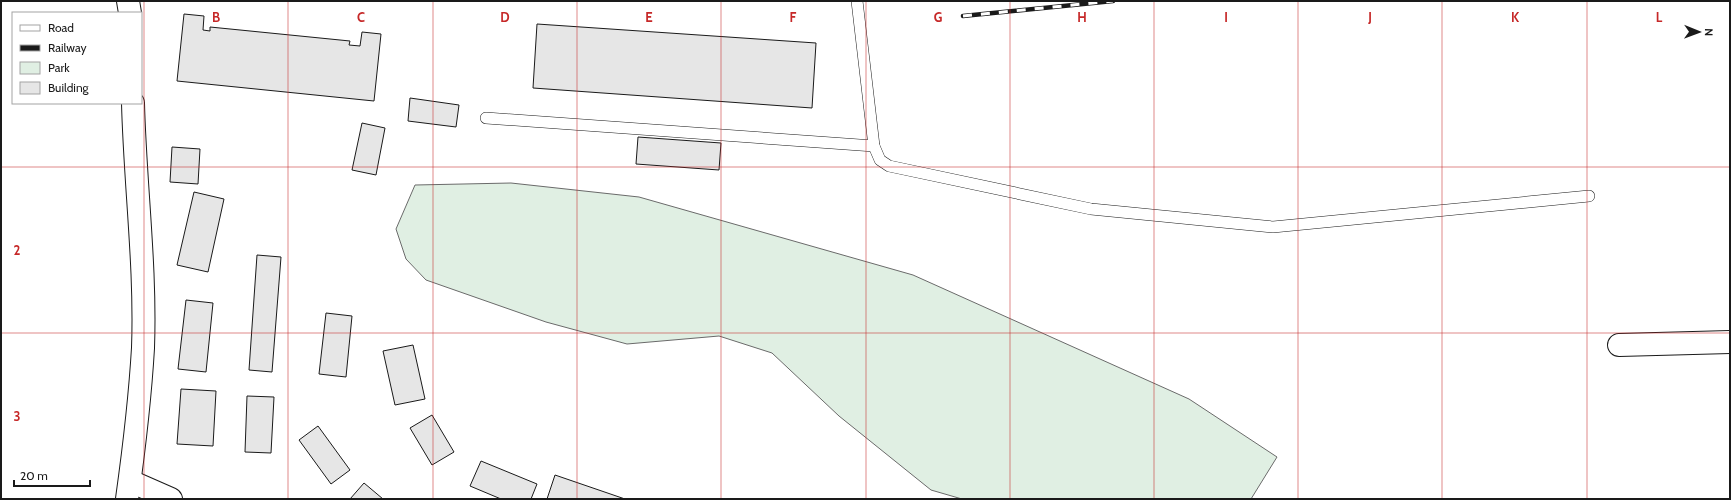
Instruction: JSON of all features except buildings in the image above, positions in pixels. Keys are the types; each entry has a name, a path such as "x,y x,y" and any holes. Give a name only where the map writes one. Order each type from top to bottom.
{"street":[{"path":"128,1 130,12"},
{"path":"133,104 141,263 143,347 136,443 128,490 171,499"},
{"path":"1619,345 1730,342"}],"lane":[{"path":"858,1 874,146 880,160 889,166 1091,209 1273,227 1589,196"},
{"path":"486,118 874,146"}],"green space":[{"path":"511,183 639,197 913,275 1189,399 1277,457 1251,499 962,499 931,490 839,416 772,353 719,336 627,344 546,322 426,280 406,259 396,229 415,185"}],"railway":[{"path":"963,16 1113,1"}]}
